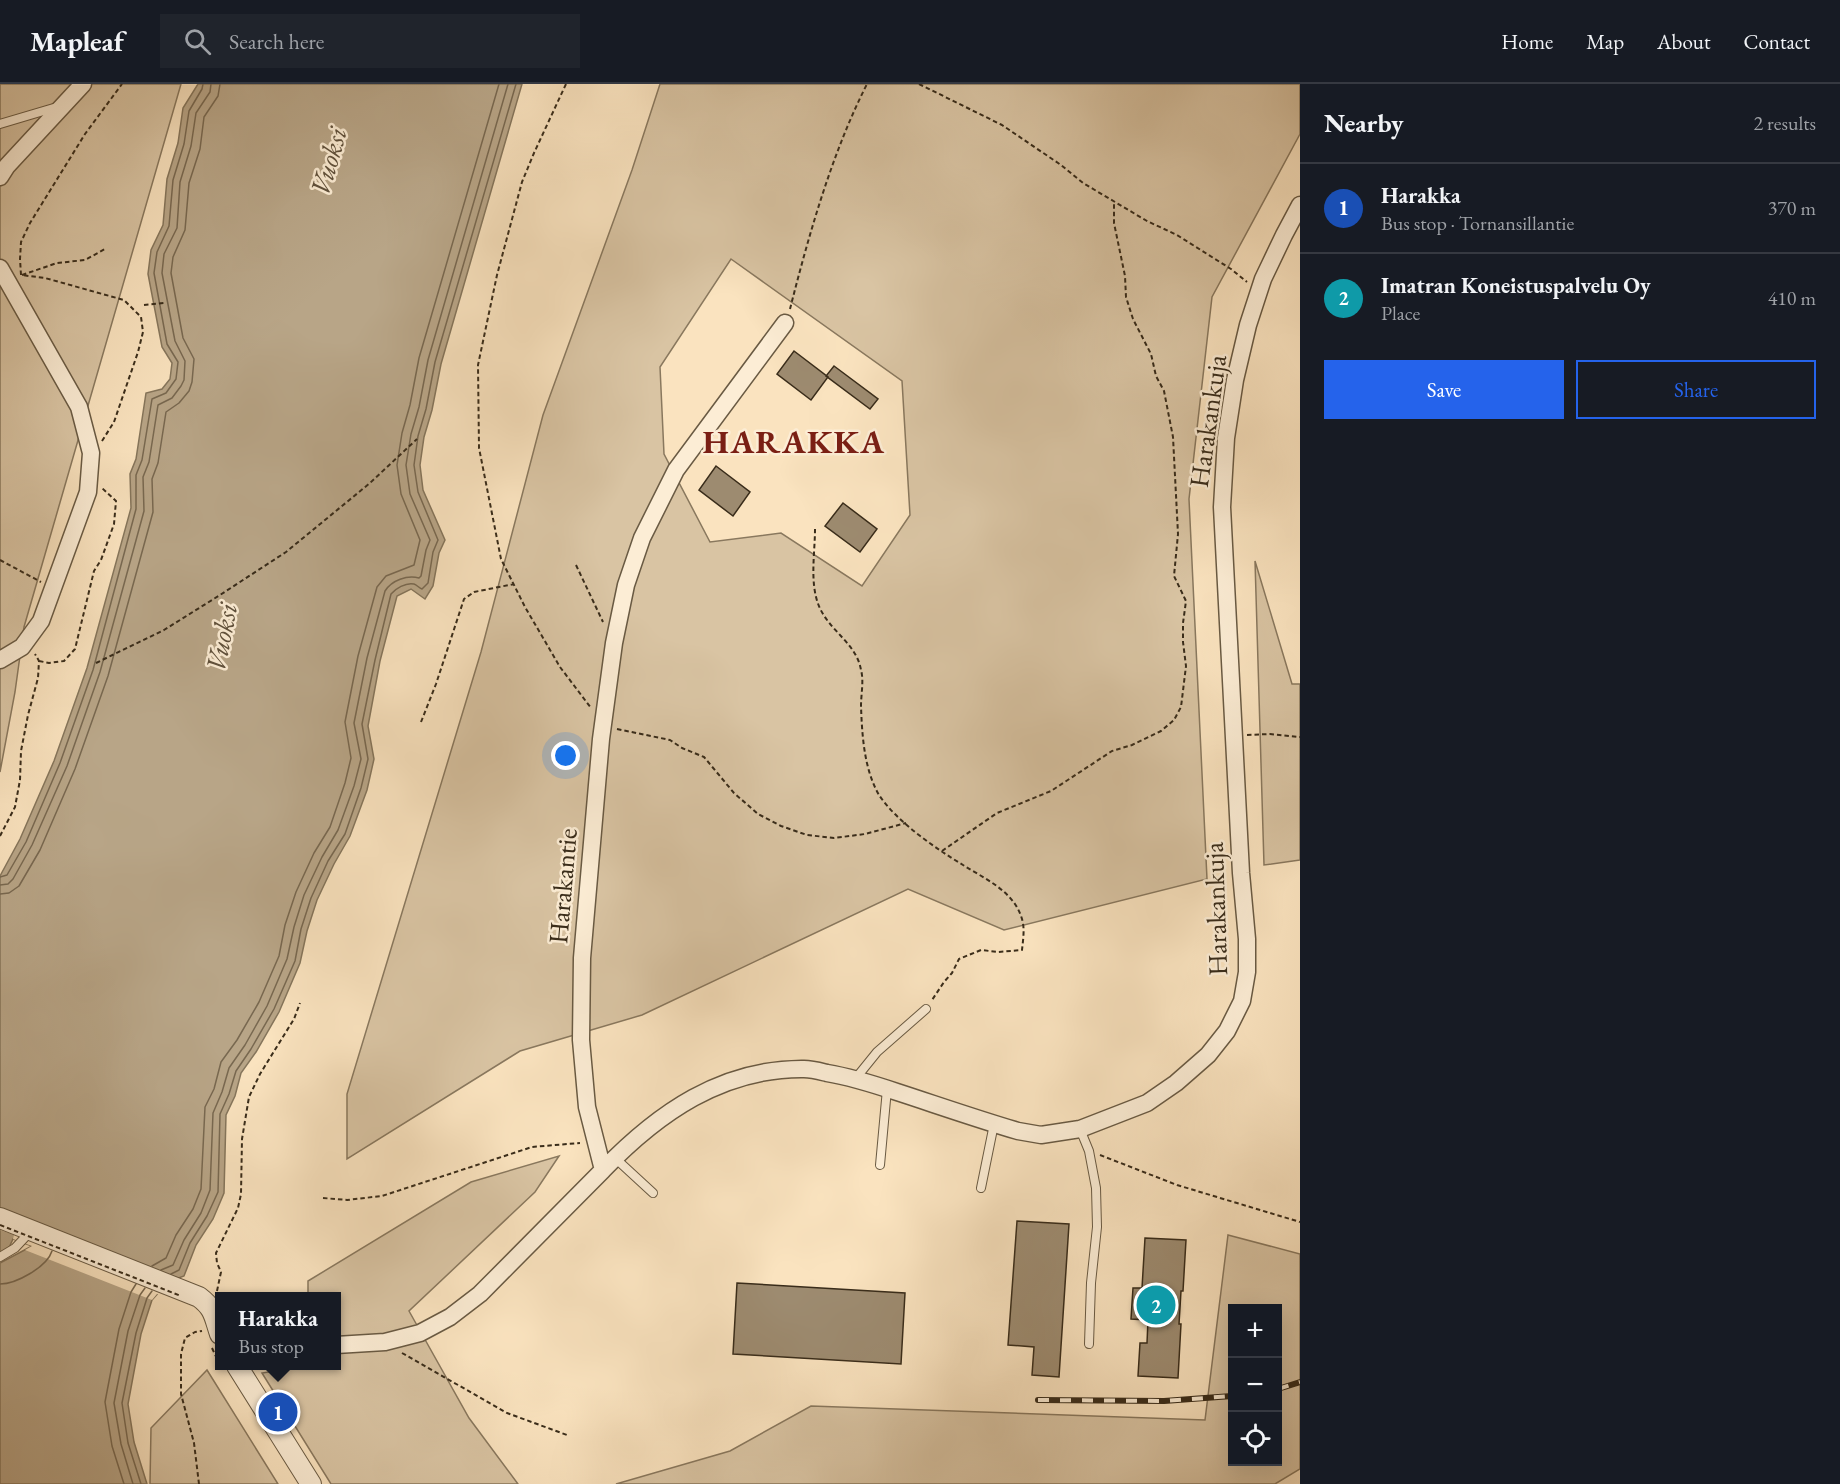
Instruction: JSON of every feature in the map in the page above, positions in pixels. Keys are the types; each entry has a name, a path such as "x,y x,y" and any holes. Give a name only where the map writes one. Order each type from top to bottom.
{"street":[{"path":"0,177 7,166 83,84"},
{"name":"Harakankuja","path":"603,1170 672,1110 736,1078 770,1071 806,1069 856,1078 1018,1131 1041,1135 1080,1129 1147,1103 1176,1083 1208,1055 1227,1031 1242,1001 1247,972 1247,939 1241,873 1222,507 1227,438 1235,380 1248,326 1260,290 1284,235 1300,206"},
{"path":"0,660 22,647 41,621 88,492 91,453 79,407 10,275"},
{"name":"Harakantie","path":"603,1170 587,1107 581,1040 582,958 603,724 614,643 626,585 642,538 676,470 785,323"},
{"path":"341,1345 385,1341 420,1333 450,1317 480,1294 603,1170"},
{"path":"0,1218 182,1293 199,1297 213,1311 213,1332"},
{"path":"240,1370 311,1484"}],"lane":[{"path":"0,124 63,105"},
{"path":"856,1078 877,1052 926,1009"},
{"path":"880,1165 887,1089"},
{"path":"981,1188 994,1124"},
{"path":"1080,1129 1089,1151 1096,1188 1097,1227 1091,1282 1089,1344"},
{"path":"615,1158 653,1193"},
{"path":"0,1257 15,1248 32,1230"}],"path":[{"path":"10,275 30,223 85,135 122,84"},
{"path":"566,84 522,182 497,275 478,365 479,448 501,559 525,607 560,667 603,724 670,741 704,757 734,793 758,814 807,835 834,838 865,834 906,824"},
{"path":"785,323 834,163 850,118 867,84"},
{"path":"919,84 1002,125 1061,165 1083,183 1208,254 1260,290"},
{"path":"942,851 997,813 1051,791 1112,751 1132,745 1161,731 1174,720 1181,707 1186,666 1182,642 1186,601 1174,576 1178,534 1173,437 1164,391 1156,376 1151,354 1133,319 1126,297 1125,276 1114,223 1114,202"},
{"path":"10,275 57,263 85,260 105,249"},
{"path":"10,275 45,278 124,300 141,317 143,332 114,422 101,443 91,453"},
{"path":"144,305 164,303"},
{"path":"96,663 164,630 286,552 370,483 417,439"},
{"path":"39,661 49,663 64,661 75,650 94,571 101,560 114,524 116,501 106,490 89,481"},
{"path":"815,529 815,595 823,614 856,654 862,671 861,708 866,760 880,795 906,824 1006,894 1022,919 1024,934 1022,950 998,952 981,950 959,959 952,973 926,1009"},
{"path":"0,560 54,589"},
{"path":"576,565 614,643"},
{"path":"421,722 464,599 474,592 514,584"},
{"path":"0,836 15,807 20,780 21,751 38,678 39,661 27,640"},
{"path":"1235,735 1269,734 1300,737"},
{"path":"216,1292 221,1272 216,1253 238,1208 242,1179 242,1139 249,1097 260,1074 294,1019 300,1003"},
{"path":"323,1198 348,1200 382,1196 532,1148 595,1142"},
{"path":"1089,1151 1177,1185 1300,1222"},
{"path":"0,1225 182,1293"},
{"path":"208,1304 215,1294"},
{"path":"199,1484 194,1443 181,1394 181,1354 185,1338 195,1332 213,1332"},
{"path":"385,1341 412,1360 507,1413 567,1435"}],"shaded area":[{"path":"0,84 181,84 24,627 0,772"},
{"path":"660,84 1300,84 1300,134 1212,297 1189,499 1207,879 1004,930 908,889 642,1015 520,1051 347,1159 347,1094 481,652 543,415 632,170","holes":["731,259 902,381 910,515 862,586 781,533 710,542 664,454 660,367"]},
{"path":"1255,561 1292,684 1300,684 1300,860 1264,865"},
{"path":"559,1156 535,1192 409,1311 469,1418 518,1484 331,1484 262,1373 281,1370 341,1370 341,1292 308,1292 308,1281 471,1182"},
{"path":"1228,1235 1300,1254 1300,1469 1275,1484 616,1484 730,1451 811,1406 1205,1420"},
{"path":"207,1370 278,1484 150,1484 151,1428"}],"water":[{"name":"Vuoksi","path":"198,84 522,84 441,364 424,437 420,465 423,490 445,540 439,553 433,586 425,599 411,589 397,596 380,661 368,726 374,759 367,790 350,836 317,900 300,963 279,1012 241,1073 235,1096 226,1115 224,1193 213,1219 196,1245 184,1276 168,1282 152,1300 141,1334 128,1404 134,1442 147,1484 0,1484 0,1263 32,1246 13,1239 8,1250 0,1254 0,876 20,839 54,761 87,668 131,508 130,474 136,459 146,393 162,389 170,379 172,363 162,347 148,274 151,250 163,225 167,179 178,143 183,108"}],"pier":[{"path":"0,1211 170,1284 152,1300 25,1250 32,1246 13,1239 14,1235 0,1230"}],"building":[{"path":"794,351 828,377 811,400 777,374"},
{"path":"834,366 878,399 870,409 826,376"},
{"path":"716,466 750,492 733,516 699,490"},
{"path":"843,503 877,529 860,552 825,526"},
{"path":"1017,1221 1069,1224 1059,1377 1032,1375 1034,1347 1008,1345"},
{"path":"1145,1238 1186,1240 1179,1324 1181,1324 1178,1378 1138,1376 1140,1343 1147,1343 1148,1320 1131,1319 1133,1288 1142,1288"},
{"path":"737,1283 905,1293 901,1364 733,1354"}],"railway":[{"path":"1282,1388 1300,1382"},
{"path":"1038,1400 1164,1401 1228,1396"}],"place":[{"name":"Imatran Koneistuspalvelu Oy","path":"1156,1305"},
{"name":"Harakka","path":"278,1412"}],"district":[{"name":"HARAKKA","path":"794,441"}]}
